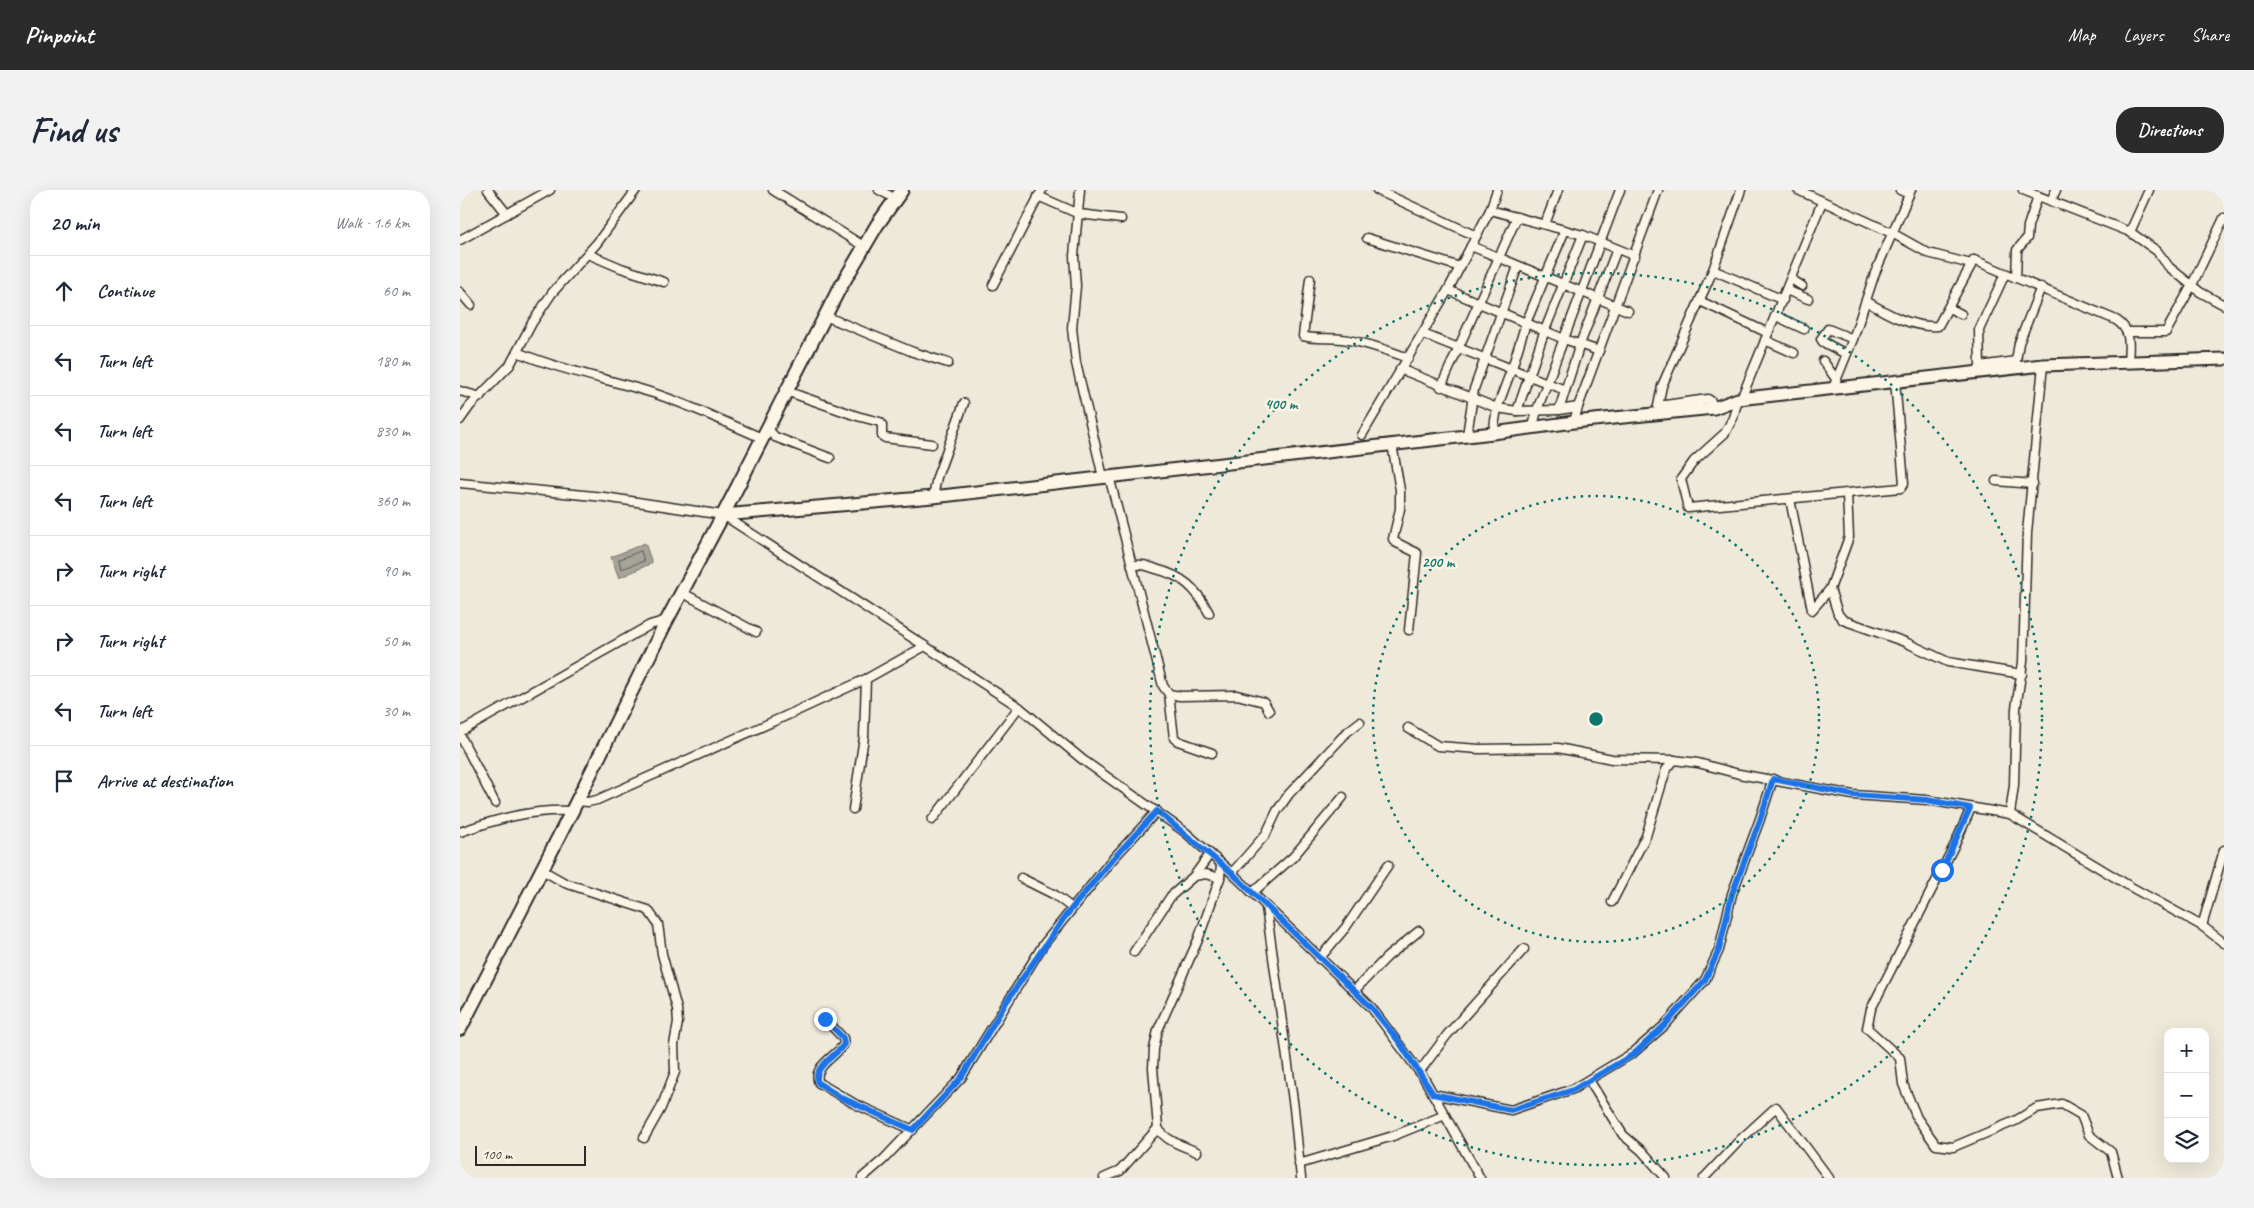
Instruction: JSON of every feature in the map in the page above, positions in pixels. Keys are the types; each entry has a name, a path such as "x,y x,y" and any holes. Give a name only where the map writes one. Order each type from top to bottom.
{"main road":[{"path":"460,1029 681,592 723,515 825,316 877,225 899,194"}],"street":[{"path":"488,190 507,214"},
{"path":"460,240 550,190"},
{"path":"460,420 470,406 510,365 532,323 552,293 588,254 636,190"},
{"path":"773,190 865,247"},
{"path":"879,190 899,194"},
{"path":"1080,190 1080,214 1074,256 1076,286 1072,328 1076,363 1132,566 1162,686 1169,694 1174,738 1212,753"},
{"path":"1377,190 1476,236"},
{"path":"1362,435 1448,290 1490,210 1497,190"},
{"path":"1545,224 1558,190"},
{"path":"1533,427 1537,410 1620,190"},
{"path":"1574,422 1658,190"},
{"path":"1714,408 1708,399 1658,406 1662,386 1713,270 1741,190"},
{"path":"1798,190 1892,233 1928,253 1971,264"},
{"path":"1834,384 1853,339 1892,233 1910,192 1900,190"},
{"path":"2023,190 2130,232 2157,251 2169,267 2192,285 2224,305"},
{"path":"2051,201 2056,190"},
{"path":"2130,232 2149,190"},
{"path":"993,285 1040,193 1080,214 1121,219"},
{"path":"2016,278 2017,250 2027,238 2028,226 2038,196"},
{"path":"1822,202 1776,316 1739,399 1733,418 1725,433 1694,461 1681,479 1688,508 1900,488 1903,486 1895,381"},
{"path":"1490,210 1583,234 1635,256"},
{"path":"1441,387 1516,217"},
{"path":"2128,332 2166,332 2192,285 2224,218"},
{"path":"1493,433 1497,408 1526,323 1565,230"},
{"path":"1517,411 1545,330 1583,234"},
{"path":"1367,238 1460,267"},
{"path":"1471,246 1628,311"},
{"path":"1559,410 1580,344 1617,249"},
{"path":"588,254 621,268 664,282"},
{"path":"1866,301 1896,318 1926,326 1938,326 1974,260 2041,287 2123,324 2128,332 2128,362"},
{"path":"1468,435 1472,398 1518,266"},
{"path":"1713,270 1782,300"},
{"path":"2005,274 1979,330 1980,366 2016,361 2019,343 2041,287"},
{"path":"1310,279 1303,336 1351,341 1388,350 1408,358"},
{"path":"1791,279 1802,286"},
{"path":"1448,290 1477,304 1599,351"},
{"path":"1786,290 1808,299"},
{"path":"460,292 471,305"},
{"path":"1700,300 1794,353"},
{"path":"1949,308 1961,314"},
{"path":"825,316 913,352 948,363"},
{"path":"1776,316 1804,330"},
{"path":"1846,354 1823,342 1822,339 1828,329 1853,339"},
{"path":"1423,334 1565,390"},
{"path":"517,352 547,364 655,394 830,458"},
{"path":"460,482 604,497 723,515 934,497 1574,422 1714,408 1739,399 1834,384 1895,381 2043,365 2224,359"},
{"path":"1823,361 1834,384"},
{"path":"2010,814 2014,776 2016,708 2022,674 2028,533 2043,365"},
{"path":"1400,369 1497,408 1517,411 1559,410 1578,407"},
{"path":"460,391 480,397"},
{"path":"786,391 857,416 880,422 882,425 882,436 885,438 932,444"},
{"path":"934,497 936,477 964,403"},
{"path":"1392,444 1400,490 1400,509 1393,539 1395,542 1417,553 1409,630"},
{"path":"1996,481 2033,484"},
{"path":"1790,499 1812,610 1830,590 1849,537 1847,494"},
{"path":"723,515 1019,707 1083,760 1157,811 1232,873 1372,1008 1420,1071 1480,1178"},
{"path":"1132,566 1139,565 1177,575 1200,596 1209,613"},
{"path":"1830,590 1838,614 1843,620 1905,642 1948,662 2022,674"},
{"path":"681,592 756,632"},
{"path":"495,803 460,734 650,625 667,620"},
{"path":"460,832 513,816 574,806 597,800 866,679 925,646"},
{"path":"853,809 864,737 866,679"},
{"path":"1169,694 1180,696 1238,695 1264,702 1270,710"},
{"path":"932,820 1019,707"},
{"path":"1232,873 1266,834 1277,811 1289,794 1347,732 1360,722"},
{"path":"1408,728 1438,746 1479,749 1558,748 1612,759 1698,762 1739,774 1853,795 1927,800 2010,814 2115,878 2202,926 2224,943"},
{"path":"1612,902 1646,836 1666,770 1674,760"},
{"path":"1433,1094 1511,1110 1573,1090 1634,1054 1664,1026 1705,980 1719,950 1732,894 1760,820 1773,779"},
{"path":"1252,894 1293,857 1343,797"},
{"path":"1970,808 1952,852 1871,1009 1867,1028 1900,1058 1903,1084 1913,1109 1936,1145 1953,1147 2015,1121 2037,1108 2062,1104 2081,1115 2089,1135 2111,1152 2118,1178"},
{"path":"862,1178 913,1130 961,1078 1028,969 1072,908 1110,862 1157,811"},
{"path":"2202,926 2224,850"},
{"path":"1134,952 1171,896 1194,876 1210,854"},
{"path":"1197,1152 1170,1140 1158,1128 1153,1068 1154,1049 1158,1030 1198,940 1220,878 1221,864"},
{"path":"1319,958 1346,927 1388,865"},
{"path":"542,870 565,883 648,910 658,924 662,954 677,1009 678,1022 674,1045 675,1072 661,1108 644,1138"},
{"path":"1194,876 1206,874 1220,878"},
{"path":"1021,878 1055,895 1072,908"},
{"path":"1266,906 1292,1090 1301,1178"},
{"path":"1354,991 1387,957 1419,931"},
{"path":"1420,1071 1447,1035 1524,949"},
{"path":"825,1019 843,1038 844,1044 820,1069 816,1076 818,1083 842,1098 913,1130"},
{"path":"1589,1080 1623,1135 1642,1151 1666,1178"},
{"path":"1704,1178 1740,1140 1776,1107 1829,1178"},
{"path":"1299,1164 1393,1136 1445,1116"},
{"path":"1104,1178 1120,1171 1158,1128"}],"water":[{"path":"645,543 652,563 619,578 611,557"}],"route":[{"path":"825,1019 843,1038 844,1044 820,1069 816,1076 818,1083 842,1098 913,1130 961,1078 1007,1001 1064,918 1110,862 1157,811 1185,832 1232,873 1372,1008 1400,1043 1433,1094 1511,1110 1573,1090 1634,1054 1664,1026 1705,980 1719,950 1732,894 1760,820 1773,779 1853,795 1927,800 1970,808 1942,870"}]}
